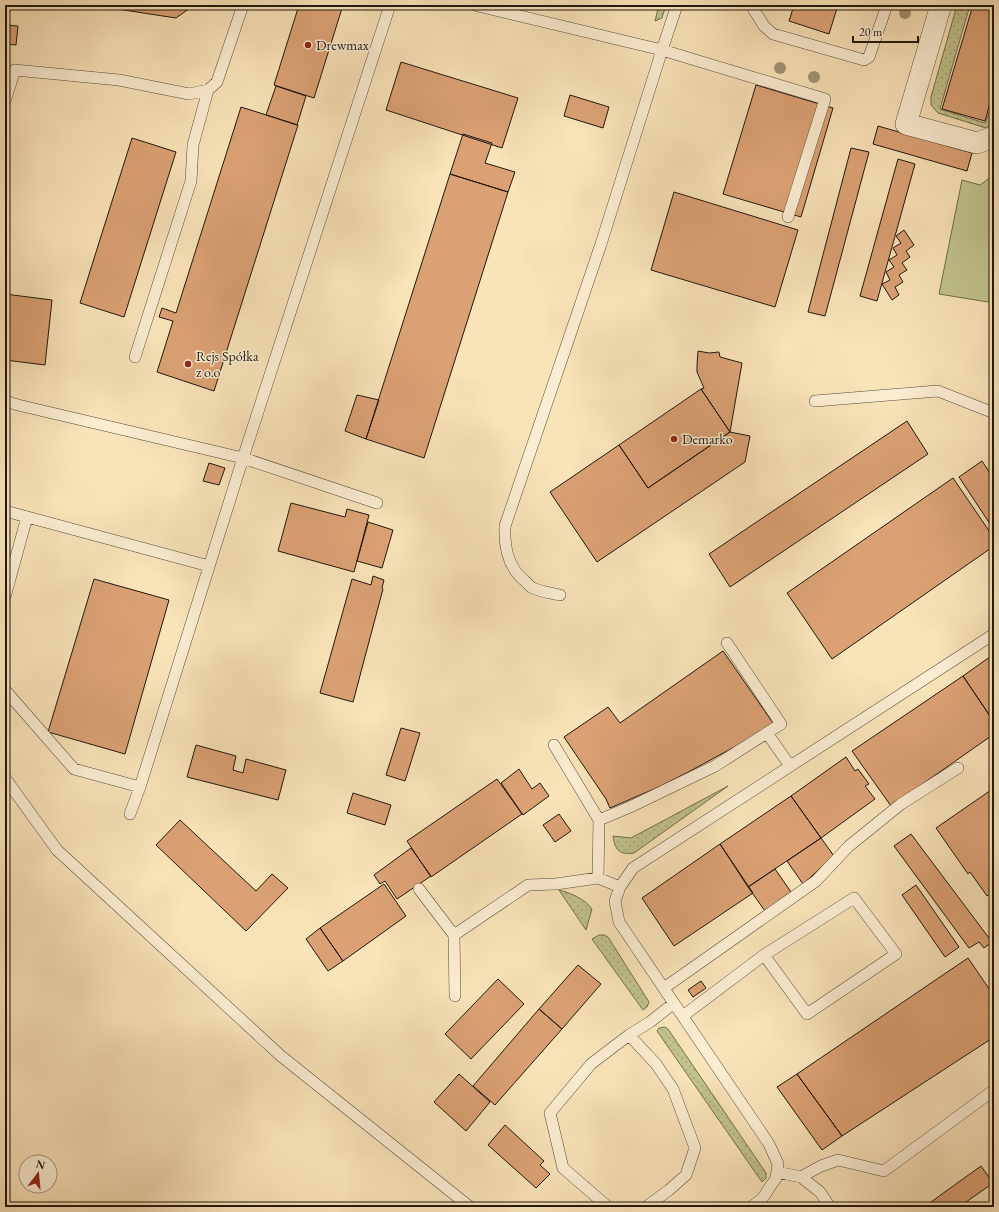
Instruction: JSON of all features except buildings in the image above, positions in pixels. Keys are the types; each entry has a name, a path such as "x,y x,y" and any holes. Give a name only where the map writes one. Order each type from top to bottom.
{"street":[{"path":"941,5 906,124 977,143 994,137"}],"lane":[{"path":"5,100 15,70 118,80 189,94 208,90 217,82 243,5"},
{"path":"130,814 140,787 243,458 390,5"},
{"path":"474,5 662,50 825,99 788,217"},
{"path":"560,595 532,588 519,577 512,568 508,558 504,541 505,526 601,244 677,5"},
{"path":"751,5 764,26 773,34 864,60 869,57 886,5"},
{"path":"135,357 191,181 193,145 208,90"},
{"path":"815,401 938,392 994,413"},
{"path":"5,401 243,458 376,503"},
{"path":"5,511 209,566"},
{"path":"5,597 27,517"},
{"path":"750,1207 762,1199 776,1178 778,1164 769,1144 619,922 615,901 620,887 632,868 994,634"},
{"path":"599,820 630,807 715,766 781,724 727,644"},
{"path":"5,690 74,769 140,787"},
{"path":"767,733 790,766"},
{"path":"554,745 599,820 598,878"},
{"path":"664,988 816,881 849,846 901,804 958,768"},
{"path":"5,778 56,850 281,1056 470,1207"},
{"path":"454,935 528,885 556,884 598,878 620,887"},
{"path":"420,889 454,935 455,996"},
{"path":"683,1016 764,956 854,898 896,954 807,1014 764,956"},
{"path":"608,1207 563,1168 550,1113 591,1064 674,1003"},
{"path":"629,1035 656,1064 673,1089 695,1148 686,1175 646,1207"},
{"path":"801,1177 821,1166 838,1160 884,1171 994,1090"},
{"path":"777,1172 801,1177 820,1192 830,1207"}],"green space":[{"path":"659,5 666,5 662,18 655,21"},
{"path":"957,5 970,5 940,109 985,123 992,105 994,106 994,122 986,128 938,113 931,105 931,97"},
{"path":"994,175 994,303 939,294 962,180 980,185"},
{"path":"728,786 634,853 621,852 615,845 613,836 631,838"},
{"path":"559,890 586,902 592,909 586,930"},
{"path":"599,935 608,937 649,1002 647,1007 643,1010 592,939"},
{"path":"665,1027 668,1029 766,1173 766,1178 762,1182 657,1031 659,1028"}],"railway":[{"path":"985,1207 994,1200"}],"place":[{"name":"Drewmax","path":"308,45"},
{"name":"Rejs Spółka z o.o","path":"188,364"},
{"name":"Demarko","path":"674,439"}]}
